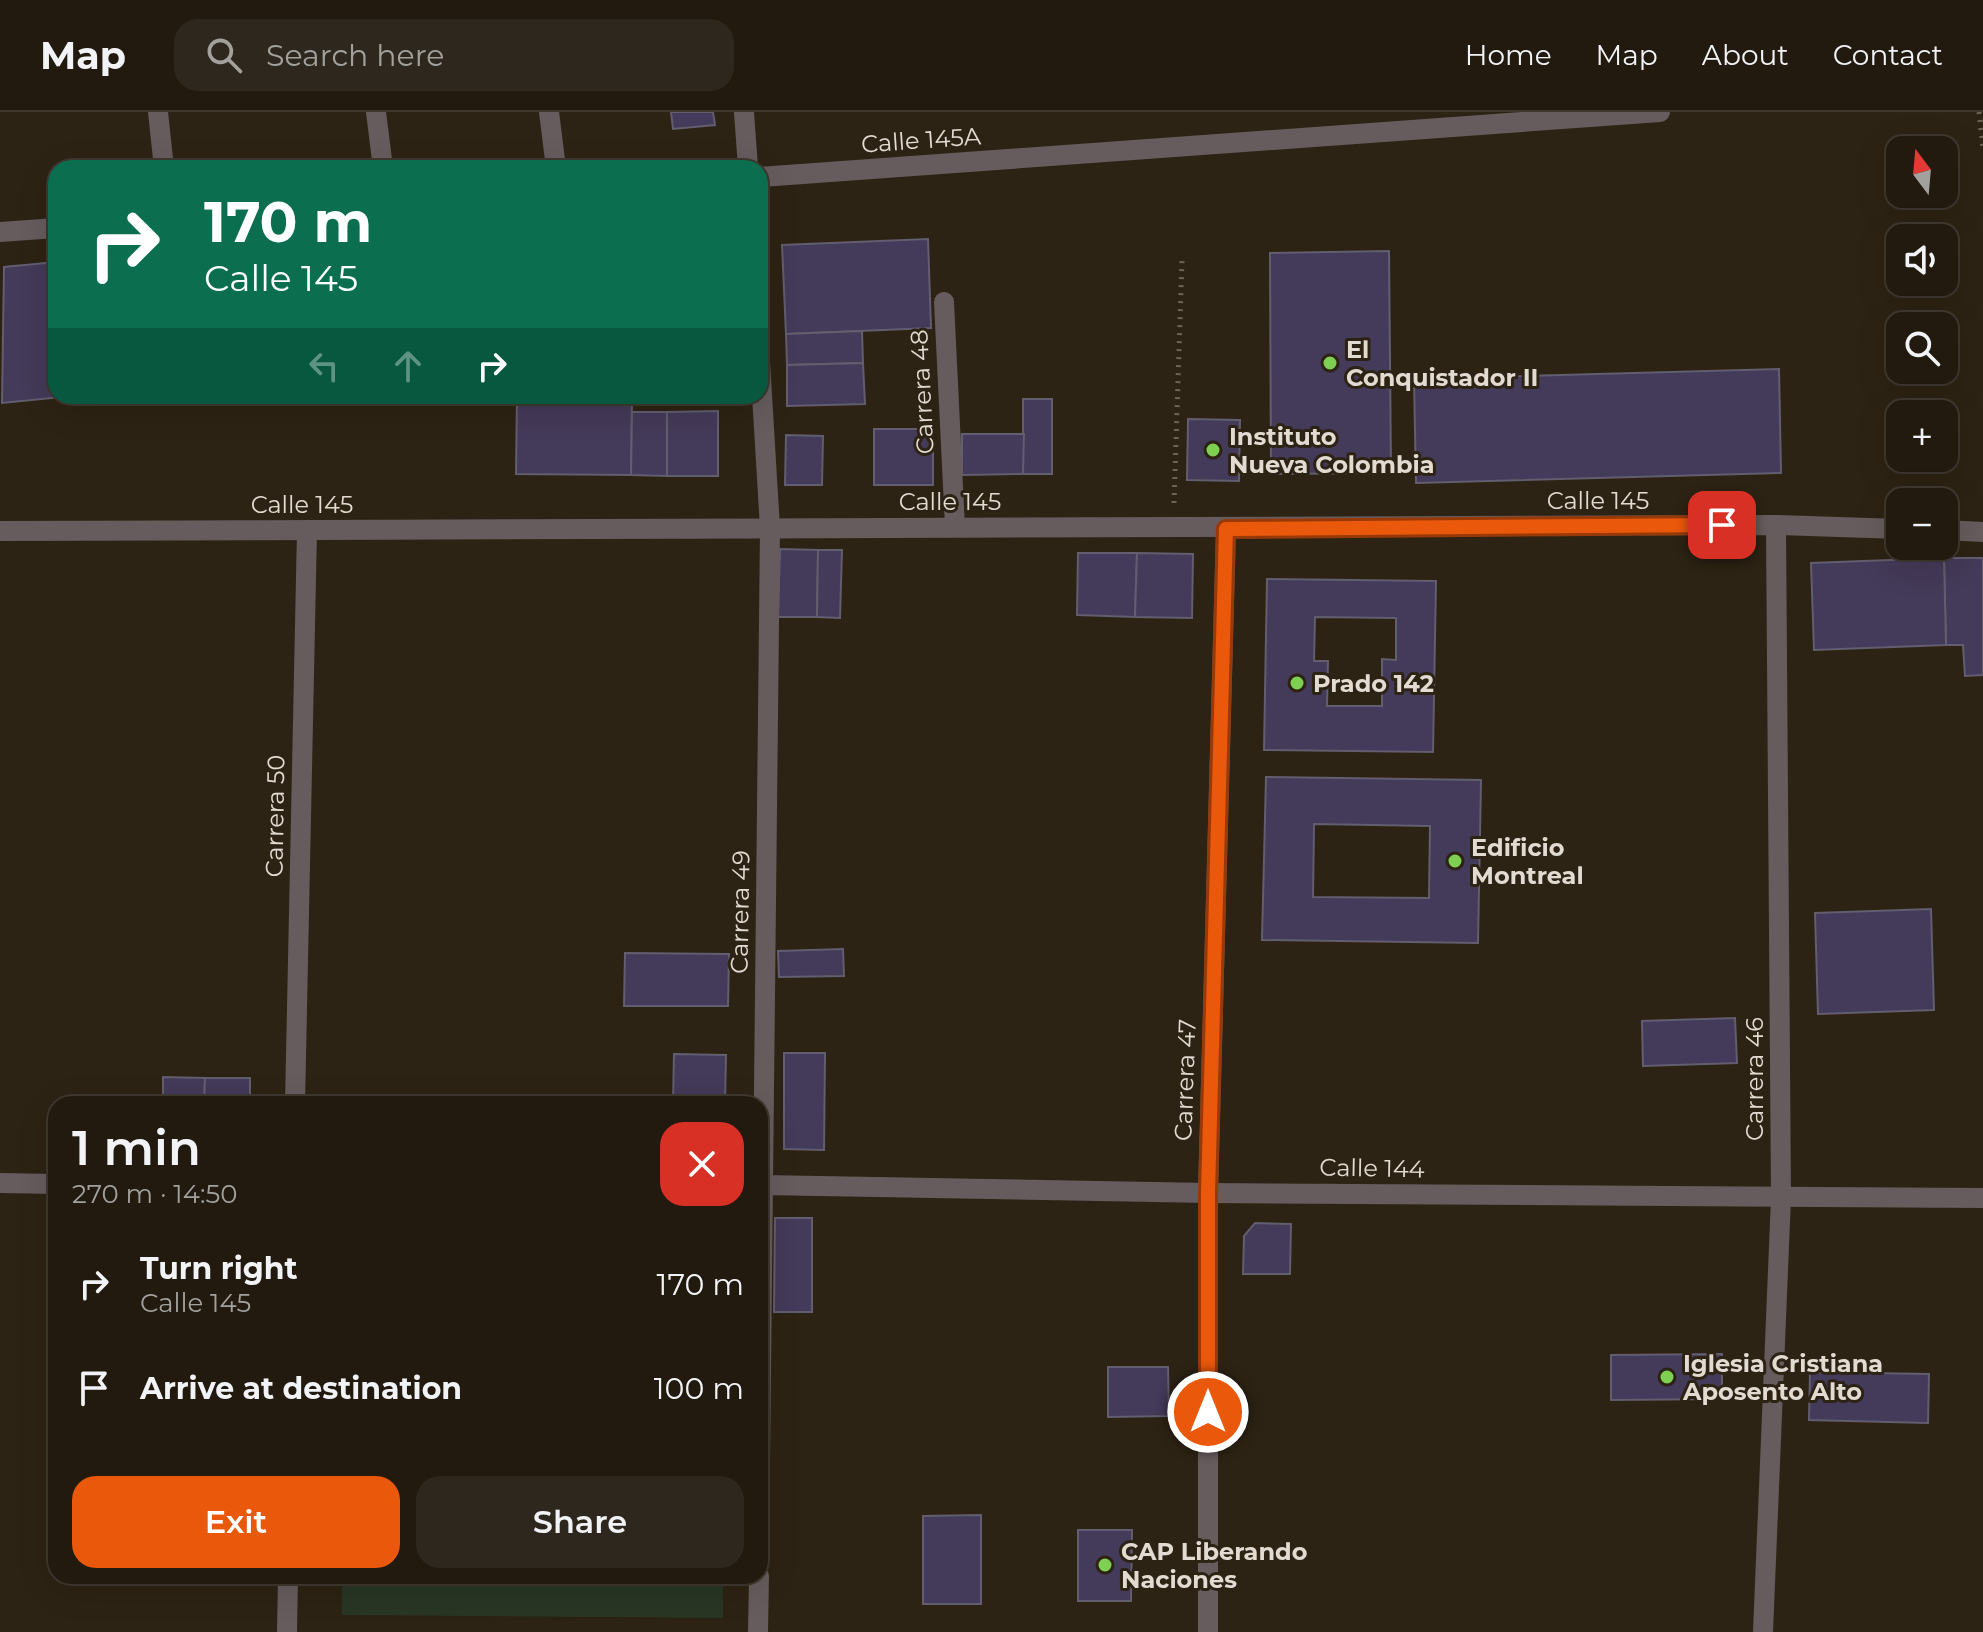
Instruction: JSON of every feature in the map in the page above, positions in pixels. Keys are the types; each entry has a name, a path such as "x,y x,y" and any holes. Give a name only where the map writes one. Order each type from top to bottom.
{"street":[{"path":"158,112 163,160"},
{"path":"376,112 382,160"},
{"path":"549,112 555,160"},
{"path":"744,112 747,160"},
{"name":"Calle 145A","path":"768,176 1660,112"},
{"path":"0,232 48,229"},
{"name":"Carrera 48","path":"944,302 955,527"},
{"name":"Carrera 49","path":"763,404 770,528 763,1096"},
{"name":"Calle 145","path":"0,531 1776,525 1886,529"},
{"name":"Carrera 46","path":"1763,1632 1781,1198 1776,525"},
{"name":"Carrera 47","path":"1208,1632 1208,1193 1226,529"},
{"name":"Carrera 50","path":"295,1096 307,530"},
{"path":"1958,531 1983,532"},
{"path":"0,1183 48,1184"},
{"name":"Calle 144","path":"768,1185 1208,1193 1983,1198"},
{"path":"287,1632 288,1584"},
{"path":"758,1632 759,1584"}],"path":[{"path":"1979,112 1983,148"},
{"path":"1173,527 1182,260"}],"green space":[{"path":"342,1584 723,1584 723,1618 342,1615"}],"building":[{"path":"671,112 713,112 715,125 673,129"},
{"path":"928,239 931,328 786,334 782,245"},
{"name":"El Conquistador II","path":"1389,251 1391,473 1271,474 1270,253"},
{"path":"48,263 48,398 2,403 4,267"},
{"path":"862,331 863,363 787,365 786,334"},
{"path":"863,363 865,404 787,406 787,365"},
{"path":"1779,369 1781,473 1416,483 1414,379"},
{"path":"1023,399 1052,399 1052,474 1023,474"},
{"path":"517,404 632,404 631,475 516,474"},
{"path":"718,411 718,476 667,476 667,412"},
{"path":"632,412 667,412 667,476 631,475"},
{"name":"Instituto Nueva Colombia","path":"1188,419 1240,420 1239,481 1187,480"},
{"path":"874,429 933,429 933,485 874,485"},
{"path":"962,434 1024,434 1023,474 962,475"},
{"path":"786,435 823,436 822,485 785,485"},
{"path":"780,549 818,550 817,617 778,617"},
{"path":"818,550 842,550 840,618 817,617"},
{"path":"1078,553 1137,553 1135,617 1077,615"},
{"path":"1137,553 1193,554 1192,618 1135,617"},
{"path":"1983,558 1983,675 1965,676 1963,645 1946,645 1944,560"},
{"path":"1944,560 1946,645 1814,650 1811,563"},
{"name":"Prado 142","path":"1267,579 1436,581 1433,752 1264,750","holes":["1315,617 1396,618 1396,660 1382,659 1382,706 1327,706 1328,661 1314,661"]},
{"name":"Edificio Montreal","path":"1266,777 1481,780 1478,943 1262,940","holes":["1314,824 1430,826 1429,898 1313,897"]},
{"path":"1931,909 1934,1010 1818,1014 1815,913"},
{"path":"843,949 844,976 779,977 778,951"},
{"path":"625,953 729,954 728,1006 624,1006"},
{"path":"1735,1018 1737,1063 1643,1066 1642,1021"},
{"path":"784,1053 825,1053 824,1150 784,1149"},
{"path":"674,1054 726,1055 725,1096 673,1096"},
{"path":"163,1077 205,1078 204,1096 163,1096"},
{"path":"205,1078 250,1078 250,1096 204,1096"},
{"path":"775,1218 812,1218 812,1312 774,1312"},
{"path":"1255,1223 1291,1224 1290,1274 1243,1274 1244,1236"},
{"name":"Iglesia Cristiana Aposento Alto","path":"1722,1354 1722,1399 1611,1400 1611,1355"},
{"path":"1108,1367 1168,1367 1169,1416 1108,1417"},
{"path":"1810,1372 1929,1374 1928,1423 1809,1420"},
{"path":"981,1515 981,1604 923,1604 923,1516"},
{"name":"CAP Liberando Naciones","path":"1078,1530 1132,1530 1131,1601 1078,1601"}],"place":[{"name":"El Conquistador II","path":"1330,363"},
{"name":"Instituto Nueva Colombia","path":"1213,450"},
{"name":"Prado 142","path":"1297,683"},
{"name":"Edificio Montreal","path":"1455,861"},
{"name":"Iglesia Cristiana Aposento Alto","path":"1667,1377"},
{"name":"CAP Liberando Naciones","path":"1105,1565"}],"route":[{"path":"1208,1412 1208,1193 1226,529 1722,525"}]}
